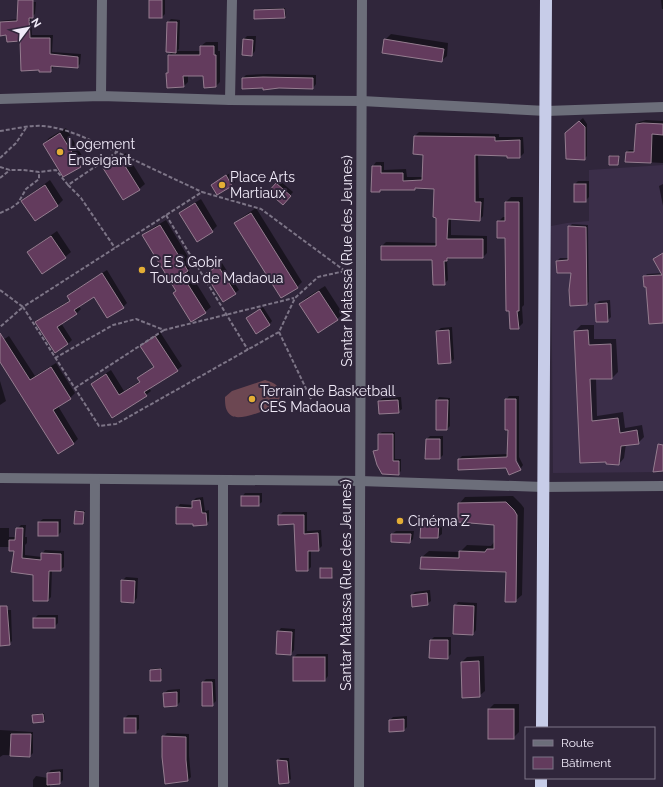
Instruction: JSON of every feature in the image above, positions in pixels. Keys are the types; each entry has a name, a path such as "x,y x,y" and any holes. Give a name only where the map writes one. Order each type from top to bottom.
{"highway":[{"path":"542,727 546,0"}],"street":[{"path":"101,96 102,0"},
{"path":"230,100 232,0"},
{"name":"Santar Matassa (Rue des Jeunes)","path":"359,787 362,0"},
{"path":"0,99 101,96 230,100 362,101 546,111 663,107"},
{"path":"0,478 360,481 543,487 663,486"},
{"path":"94,787 95,478"},
{"path":"223,480 223,787"}],"path":[{"path":"0,131 42,126 56,128 72,133 117,152 202,192 261,209 345,271 318,277 295,298 280,332 116,424 99,426 23,307 0,290"},
{"path":"0,158 16,143 26,128"},
{"path":"68,185 117,152"},
{"path":"0,167 10,170 39,172 56,170 81,198 115,248"},
{"path":"0,178 10,170"},
{"path":"0,213 18,203 26,189 39,179 39,172"},
{"path":"0,326 23,307 202,192"},
{"path":"166,215 248,350"},
{"path":"74,388 164,330 295,298"},
{"path":"55,358 112,325 136,319 164,330"},
{"path":"280,332 311,399"}],"shaded area":[{"path":"663,165 663,472 553,473 551,226 589,221 589,170"},
{"name":"Terrain de Basketball CES Madaoua","path":"265,380 274,383 280,392 280,398 275,405 249,416 236,417 232,416 228,412 225,397 232,391"}],"building":[{"path":"18,0 33,0 33,18 29,18 30,38 50,38 50,54 78,57 78,68 51,66 51,72 39,72 39,70 21,71 20,41 7,42 6,35 0,36 0,22 17,21"},
{"path":"149,0 162,0 162,18 149,18"},
{"path":"284,9 285,18 254,19 254,10"},
{"path":"167,22 177,22 176,53 166,52"},
{"path":"243,39 253,40 252,56 242,55"},
{"path":"384,39 444,49 442,62 382,53"},
{"path":"200,46 214,46 214,55 216,55 216,87 204,88 203,76 183,76 184,87 167,88 166,73 168,73 168,55 200,55"},
{"path":"242,78 313,78 313,89 242,89"},
{"path":"579,121 585,127 585,160 566,159 565,133"},
{"path":"636,124 663,124 663,135 652,134 651,163 625,162 626,152 634,152"},
{"name":"Logement Enseigant","path":"60,133 81,167 63,177 43,144"},
{"path":"414,136 495,137 495,141 520,140 520,158 475,155 475,202 481,202 480,221 448,219 447,239 483,239 483,258 447,258 447,261 444,261 445,285 433,285 432,260 381,260 381,246 436,246 436,218 433,217 434,189 415,188 415,190 380,190 380,192 371,192 372,166 381,166 381,173 403,173 403,181 422,180 423,155 413,154"},
{"path":"609,156 619,156 618,165 609,165"},
{"name":"Logement Enseigant","path":"120,158 140,190 123,200 103,168"},
{"name":"Place Arts Martiaux","path":"226,175 232,186 217,195 211,185"},
{"path":"276,183 291,196 283,205 268,192"},
{"path":"574,184 586,184 586,202 574,202"},
{"name":"Logement Enseigant","path":"45,185 58,206 35,221 21,201"},
{"path":"505,202 519,202 519,311 517,311 519,329 510,329 509,311 506,311 505,238 497,238 497,221 505,221"},
{"path":"195,203 213,232 197,242 179,213"},
{"path":"251,213 298,288 281,298 234,223"},
{"path":"160,225 188,271 182,275 206,313 191,322 173,293 176,291 142,235"},
{"path":"568,226 586,227 587,305 570,306 569,290 571,273 557,273 556,261 568,260"},
{"path":"51,236 66,258 42,274 27,252"},
{"path":"663,253 663,323 649,324 646,287 644,287 643,276 662,275 653,259"},
{"path":"218,266 236,294 223,302 205,274"},
{"path":"102,273 124,308 107,318 94,297 74,310 77,314 57,327 68,344 55,353 35,322 70,301 67,296"},
{"path":"319,291 338,320 318,333 299,304"},
{"path":"607,303 608,322 596,322 595,304"},
{"path":"260,309 270,325 256,334 246,318"},
{"path":"449,330 451,363 438,364 436,331"},
{"path":"588,330 589,345 611,344 612,379 590,379 592,421 618,418 620,433 637,430 639,444 621,446 619,465 606,464 606,462 580,463 574,331"},
{"path":"0,333 30,380 51,367 71,399 53,410 74,444 58,454 0,362"},
{"path":"155,336 178,371 144,392 147,396 112,418 91,384 106,374 119,395 140,382 137,378 154,367 140,346"},
{"path":"505,399 516,399 516,461 521,470 509,475 506,468 458,470 458,459 507,457 508,430 505,430"},
{"path":"398,400 399,413 379,414 378,401"},
{"path":"436,400 448,400 447,430 436,430"},
{"path":"378,434 393,434 393,461 399,461 399,475 382,474 377,465 373,451 378,450"},
{"path":"426,439 440,439 440,459 425,459"},
{"path":"658,444 663,445 663,471 653,472"},
{"path":"241,496 259,496 259,506 241,506"},
{"path":"200,500 202,513 206,513 207,525 193,526 193,524 176,524 176,507 192,508 192,501"},
{"path":"506,502 517,515 516,602 505,602 506,572 420,569 421,557 459,558 459,551 485,552 487,549 494,549 494,525 458,522 458,503"},
{"path":"75,511 84,512 83,524 74,524"},
{"path":"278,515 304,515 304,534 318,533 319,551 308,551 308,571 296,571 294,524 278,525"},
{"path":"421,521 439,522 438,538 420,538"},
{"path":"38,522 58,522 58,536 38,536"},
{"path":"16,528 23,528 22,558 41,560 41,553 61,554 61,571 49,571 48,601 33,601 33,575 11,572 14,551 9,551 9,540 15,540"},
{"path":"391,534 411,534 410,543 391,542"},
{"path":"320,568 332,568 332,578 320,578"},
{"path":"121,580 135,581 134,603 121,602"},
{"path":"427,593 428,605 412,607 411,595"},
{"path":"454,605 474,606 473,635 453,634"},
{"path":"0,606 7,606 10,645 0,646"},
{"path":"33,618 55,618 55,628 33,628"},
{"path":"277,631 292,632 291,655 276,654"},
{"path":"430,640 448,640 448,659 429,658"},
{"path":"293,657 325,657 325,681 293,681"},
{"path":"479,661 480,697 462,698 461,662"},
{"path":"161,669 161,681 150,681 150,670"},
{"path":"202,682 212,682 213,706 202,706"},
{"path":"177,692 177,706 164,707 163,693"},
{"path":"488,709 514,709 514,739 488,739"},
{"path":"43,714 44,722 33,723 32,715"},
{"path":"124,718 136,718 136,733 124,733"},
{"path":"404,719 404,731 389,732 389,720"},
{"path":"11,734 31,734 30,757 10,756"},
{"path":"162,736 186,737 188,781 165,784 162,757"},
{"path":"277,760 287,761 289,783 279,784"},
{"path":"60,772 60,784 47,785 47,773"}],"place":[{"name":"Logement Enseigant","path":"60,152"},
{"name":"Place Arts Martiaux","path":"222,185"},
{"name":"C E S Gobir Toudou de Madaoua","path":"142,270"},
{"name":"Terrain de Basketball CES Madaoua","path":"252,399"},
{"name":"Cinéma Z","path":"400,521"}]}
